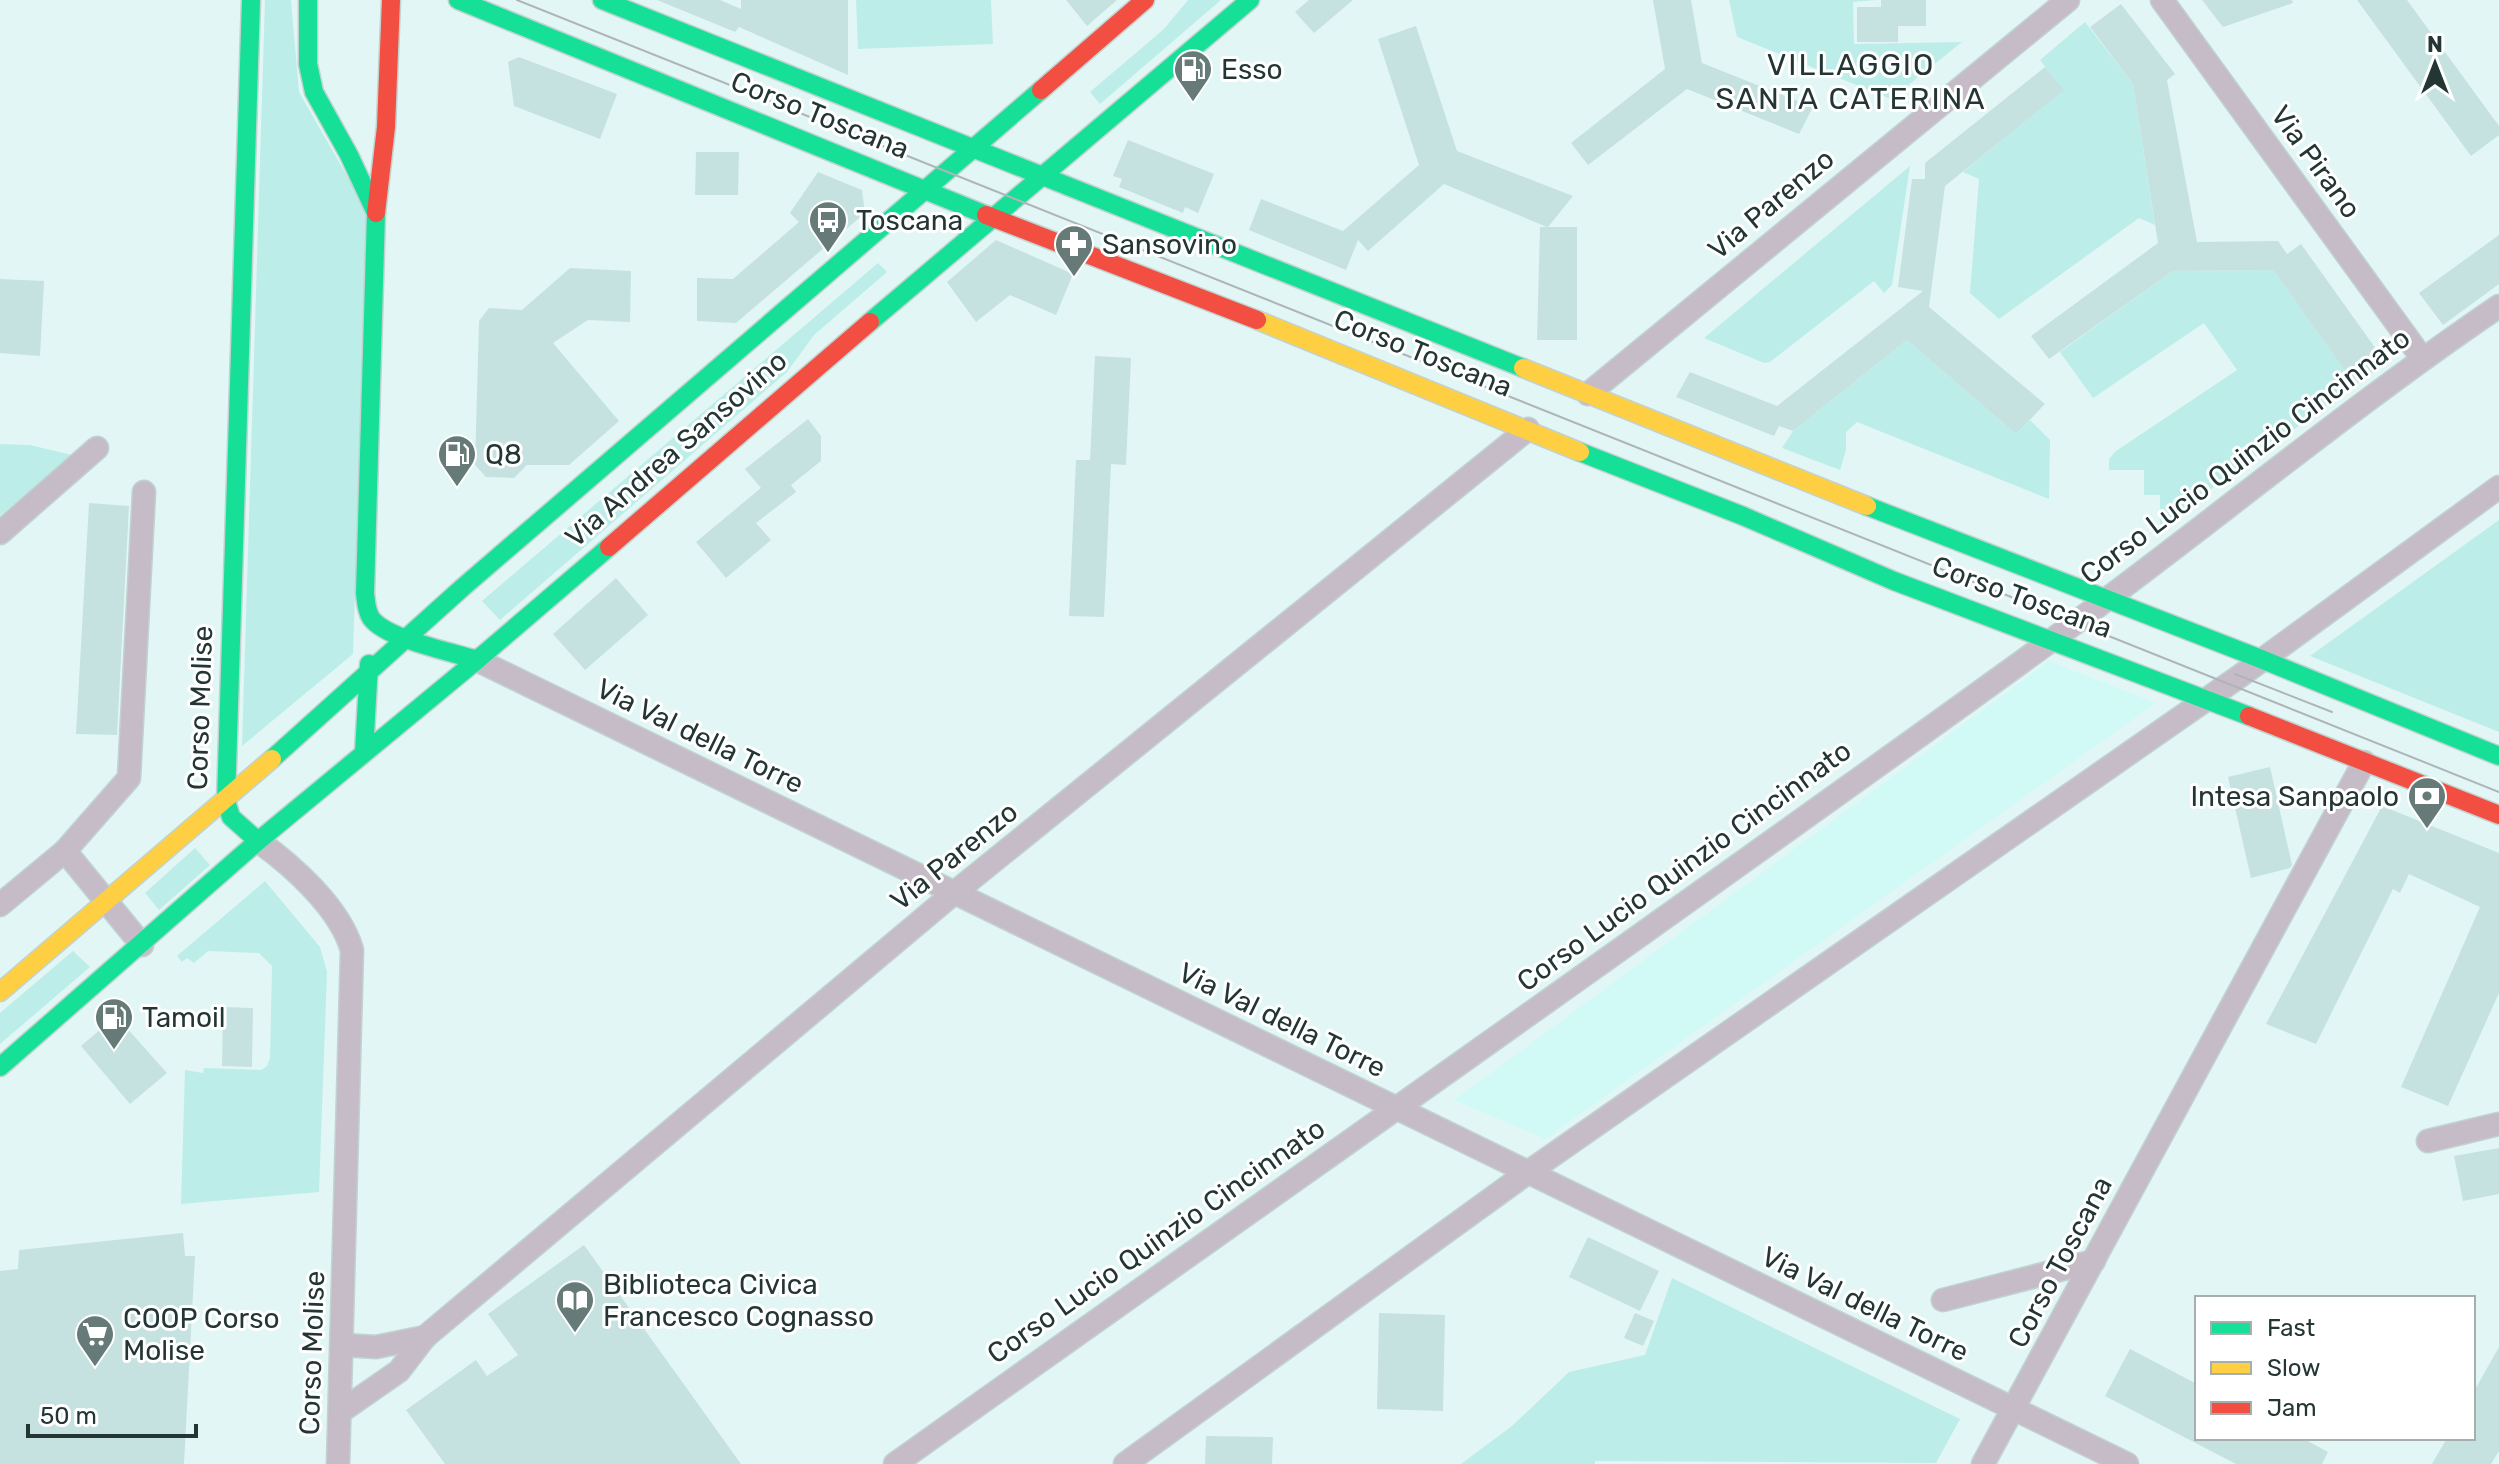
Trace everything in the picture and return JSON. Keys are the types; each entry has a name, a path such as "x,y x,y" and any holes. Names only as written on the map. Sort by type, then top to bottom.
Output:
{"street":[{"name":"Corso Molise","path":"251,0 226,801 231,817 295,870 339,922 352,950 338,1464"},
{"path":"308,0 308,64 314,92 349,155 376,213"},
{"path":"391,0 386,127 376,213 365,593 367,608 375,622 408,638"},
{"name":"Corso Toscana","path":"458,0 926,191 1318,343 1596,459 1743,516 1894,581 2206,699 2499,815"},
{"name":"Corso Toscana","path":"602,0 2499,756"},
{"name":"Via Andrea Sansovino","path":"0,992 226,801 462,588 1145,0"},
{"name":"Via Andrea Sansovino","path":"0,1067 258,841 477,660 1250,0"},
{"name":"Via Parenzo","path":"1588,394 2068,0"},
{"name":"Via Pirano","path":"2162,0 2422,358"},
{"name":"Corso Lucio Quinzio Cincinnato","path":"895,1464 2051,640 2422,358 2499,306"},
{"name":"Via Parenzo","path":"340,1412 399,1371 425,1337 954,893 1528,429"},
{"path":"0,533 97,448"},
{"path":"1125,1464 1527,1173 2206,699 2499,487"},
{"path":"0,905 65,851 129,778 144,492"},
{"path":"364,752 367,676 375,622"},
{"name":"Via Val della Torre","path":"408,638 477,660 2127,1464"},
{"name":"Corso Toscana","path":"1983,1464 2364,762"},
{"path":"65,851 142,945"},
{"path":"2428,1141 2499,1124"},
{"path":"1943,1300 2094,1261"},
{"name":"Via Parenzo","path":"343,1345 376,1347 425,1337"}],"shaded area":[{"path":"265,0 291,0 299,92 367,211 353,654 242,746"},
{"path":"856,0 991,0 993,44 858,49"},
{"path":"1188,0 1221,0 1100,104 1090,92 1164,29"},
{"path":"1729,0 1877,0 1853,2 1854,44 1962,42 1891,99 1737,37"},
{"path":"2085,22 2133,84 2155,225 2139,218 1999,319 1970,293 1979,179 1963,172 2063,90 2040,60"},
{"path":"1910,166 1892,285 1884,293 1874,281 1770,362 1764,363 1704,338"},
{"path":"878,263 887,272 814,335 787,372 500,620 482,601"},
{"path":"2273,270 2355,385 2160,526 2160,495 2144,495 2144,470 2109,470 2109,459 2116,451 2237,370 2204,323 2093,398 2060,352 2173,271"},
{"path":"1907,340 2016,434 2030,420 2050,440 2049,499 1857,422 1846,432 1846,450 1840,470 1782,448 1793,431"},
{"path":"0,444 30,445 72,455 0,516"},
{"path":"2499,520 2499,732 2310,656"},
{"path":"2049,661 2156,703 1545,1139 1454,1100"},
{"path":"195,848 210,865 159,910 145,893"},
{"path":"265,881 320,947 327,972 319,1192 181,1204 185,1070 203,1073 204,1068 261,1070 267,1066 270,1058 272,966 259,953 208,951 194,963 187,958 182,962 177,956"},
{"path":"73,951 90,967 0,1044 0,1013"},
{"path":"1672,1278 1960,1419 1936,1463 1595,1461 1595,1464 1461,1464 1512,1426 1569,1372 1645,1355"}],"building":[{"path":"657,0 720,0 741,9 741,0 848,0 848,75 739,27 735,32"},
{"path":"1066,0 1117,0 1087,26"},
{"path":"1309,0 1353,0 1314,33 1295,12"},
{"path":"1653,0 1691,0 1702,63 1813,107 1799,134 1687,89 1588,165 1571,143 1665,69"},
{"path":"1881,0 1926,0 1926,26 1898,26 1898,42 1857,42 1857,7 1881,7"},
{"path":"2202,0 2292,0 2293,3 2223,27"},
{"path":"2357,0 2407,0 2499,126 2499,135 2471,156"},
{"path":"2121,4 2175,74 2167,80 2197,242 2278,241 2287,254 2301,244 2386,363 2355,385 2273,270 2173,271 2049,359 2031,336 2158,243 2133,84 2090,27"},
{"path":"1416,26 1457,151 1573,196 1548,227 1577,227 1577,340 1537,340 1540,227 1547,227 1444,184 1368,251 1358,240 1346,270 1249,230 1261,199 1343,231 1419,165 1378,39"},
{"path":"519,57 617,94 600,139 514,106 508,62"},
{"path":"2045,67 2064,90 1945,186 1929,307 2045,404 2016,434 1907,340 1793,431 1779,426 1774,436 1676,397 1690,372 1777,406 1923,291 1898,287 1912,179 1925,179 1925,163"},
{"path":"1128,140 1214,174 1198,213 1185,207 1183,213 1119,187 1122,179 1113,176"},
{"path":"696,152 739,152 738,195 695,195"},
{"path":"818,172 862,190 865,213 736,323 697,321 697,278 733,279 799,222 790,213"},
{"path":"2499,235 2499,284 2443,325 2419,293"},
{"path":"996,240 1073,274 1056,315 1010,295 976,322 947,282"},
{"path":"570,268 631,271 630,322 588,320 553,343 619,421 569,465 527,465 514,478 486,477 475,465 479,321 489,308 522,310"},
{"path":"0,279 44,281 40,356 0,353"},
{"path":"1095,356 1131,358 1126,465 1111,464 1104,617 1069,616 1076,460 1090,460"},
{"path":"808,419 821,436 821,461 791,485 796,492 756,523 771,540 726,578 696,542 761,488 745,469"},
{"path":"89,503 129,506 117,735 76,734"},
{"path":"616,578 648,615 585,670 553,634"},
{"path":"2270,767 2292,865 2251,878 2228,777"},
{"path":"2382,806 2499,853 2499,993 2448,1106 2401,1087 2480,907 2409,874 2400,893 2393,889 2316,1044 2266,1024"},
{"path":"223,1007 253,1008 252,1067 222,1066"},
{"path":"116,1016 167,1073 130,1104 81,1046"},
{"path":"2499,1148 2499,1194 2463,1201 2454,1156"},
{"name":"COOP Corso Molise","path":"183,1233 185,1256 195,1256 184,1464 0,1464 0,1271 18,1269 19,1250"},
{"path":"1588,1237 1659,1271 1640,1311 1569,1277"},
{"name":"Biblioteca Civica Francesco Cognasso","path":"584,1245 741,1464 445,1464 406,1410 476,1360 487,1376 518,1355 488,1314"},
{"path":"1379,1313 1445,1315 1443,1411 1377,1409"},
{"path":"1635,1313 1654,1321 1643,1346 1624,1338"},
{"path":"2499,1347 2499,1451 2491,1464 2432,1464 2446,1440 2475,1440 2475,1389"},
{"path":"2130,1349 2195,1383 2195,1440 2306,1440 2328,1452 2322,1464 2236,1464 2105,1396"},
{"path":"1206,1436 1273,1437 1272,1464 1205,1464"}],"tram line":[{"path":"517,0 2499,792"},
{"path":"2235,674 2332,712"}],"traffic: fast":[{"path":"251,0 226,801 231,817 258,841"},
{"path":"308,0 308,64 314,92 349,155 376,213 367,609 371,618 390,632 477,660"},
{"path":"458,0 986,215"},
{"path":"602,0 1523,368"},
{"path":"870,322 1250,0"},
{"path":"272,759 462,588 1041,90"},
{"path":"1580,452 1743,516 1894,581 2249,716"},
{"path":"1867,506 2261,659 2499,756"},
{"path":"0,1067 258,841 609,547"},
{"path":"364,752 369,664"}],"traffic: slow":[{"path":"1257,320 1580,452"},
{"path":"1523,368 1867,506"},
{"path":"0,992 272,759"}],"traffic: jam":[{"path":"376,213 386,127 391,0"},
{"path":"1041,90 1145,0"},
{"path":"986,215 1257,320"},
{"path":"609,547 870,322"},
{"path":"2249,716 2499,815"}],"place":[{"name":"Esso","path":"1193,103"},
{"name":"Toscana","path":"828,254"},
{"name":"Sansovino","path":"1074,278"},
{"name":"Q8","path":"457,488"},
{"name":"Intesa Sanpaolo","path":"2427,830"},
{"name":"Tamoil","path":"114,1051"},
{"name":"Biblioteca Civica Francesco Cognasso","path":"575,1334"},
{"name":"COOP Corso Molise","path":"95,1368"}],"district":[{"name":"VILLAGGIO SANTA CATERINA","path":"1851,82"}]}
